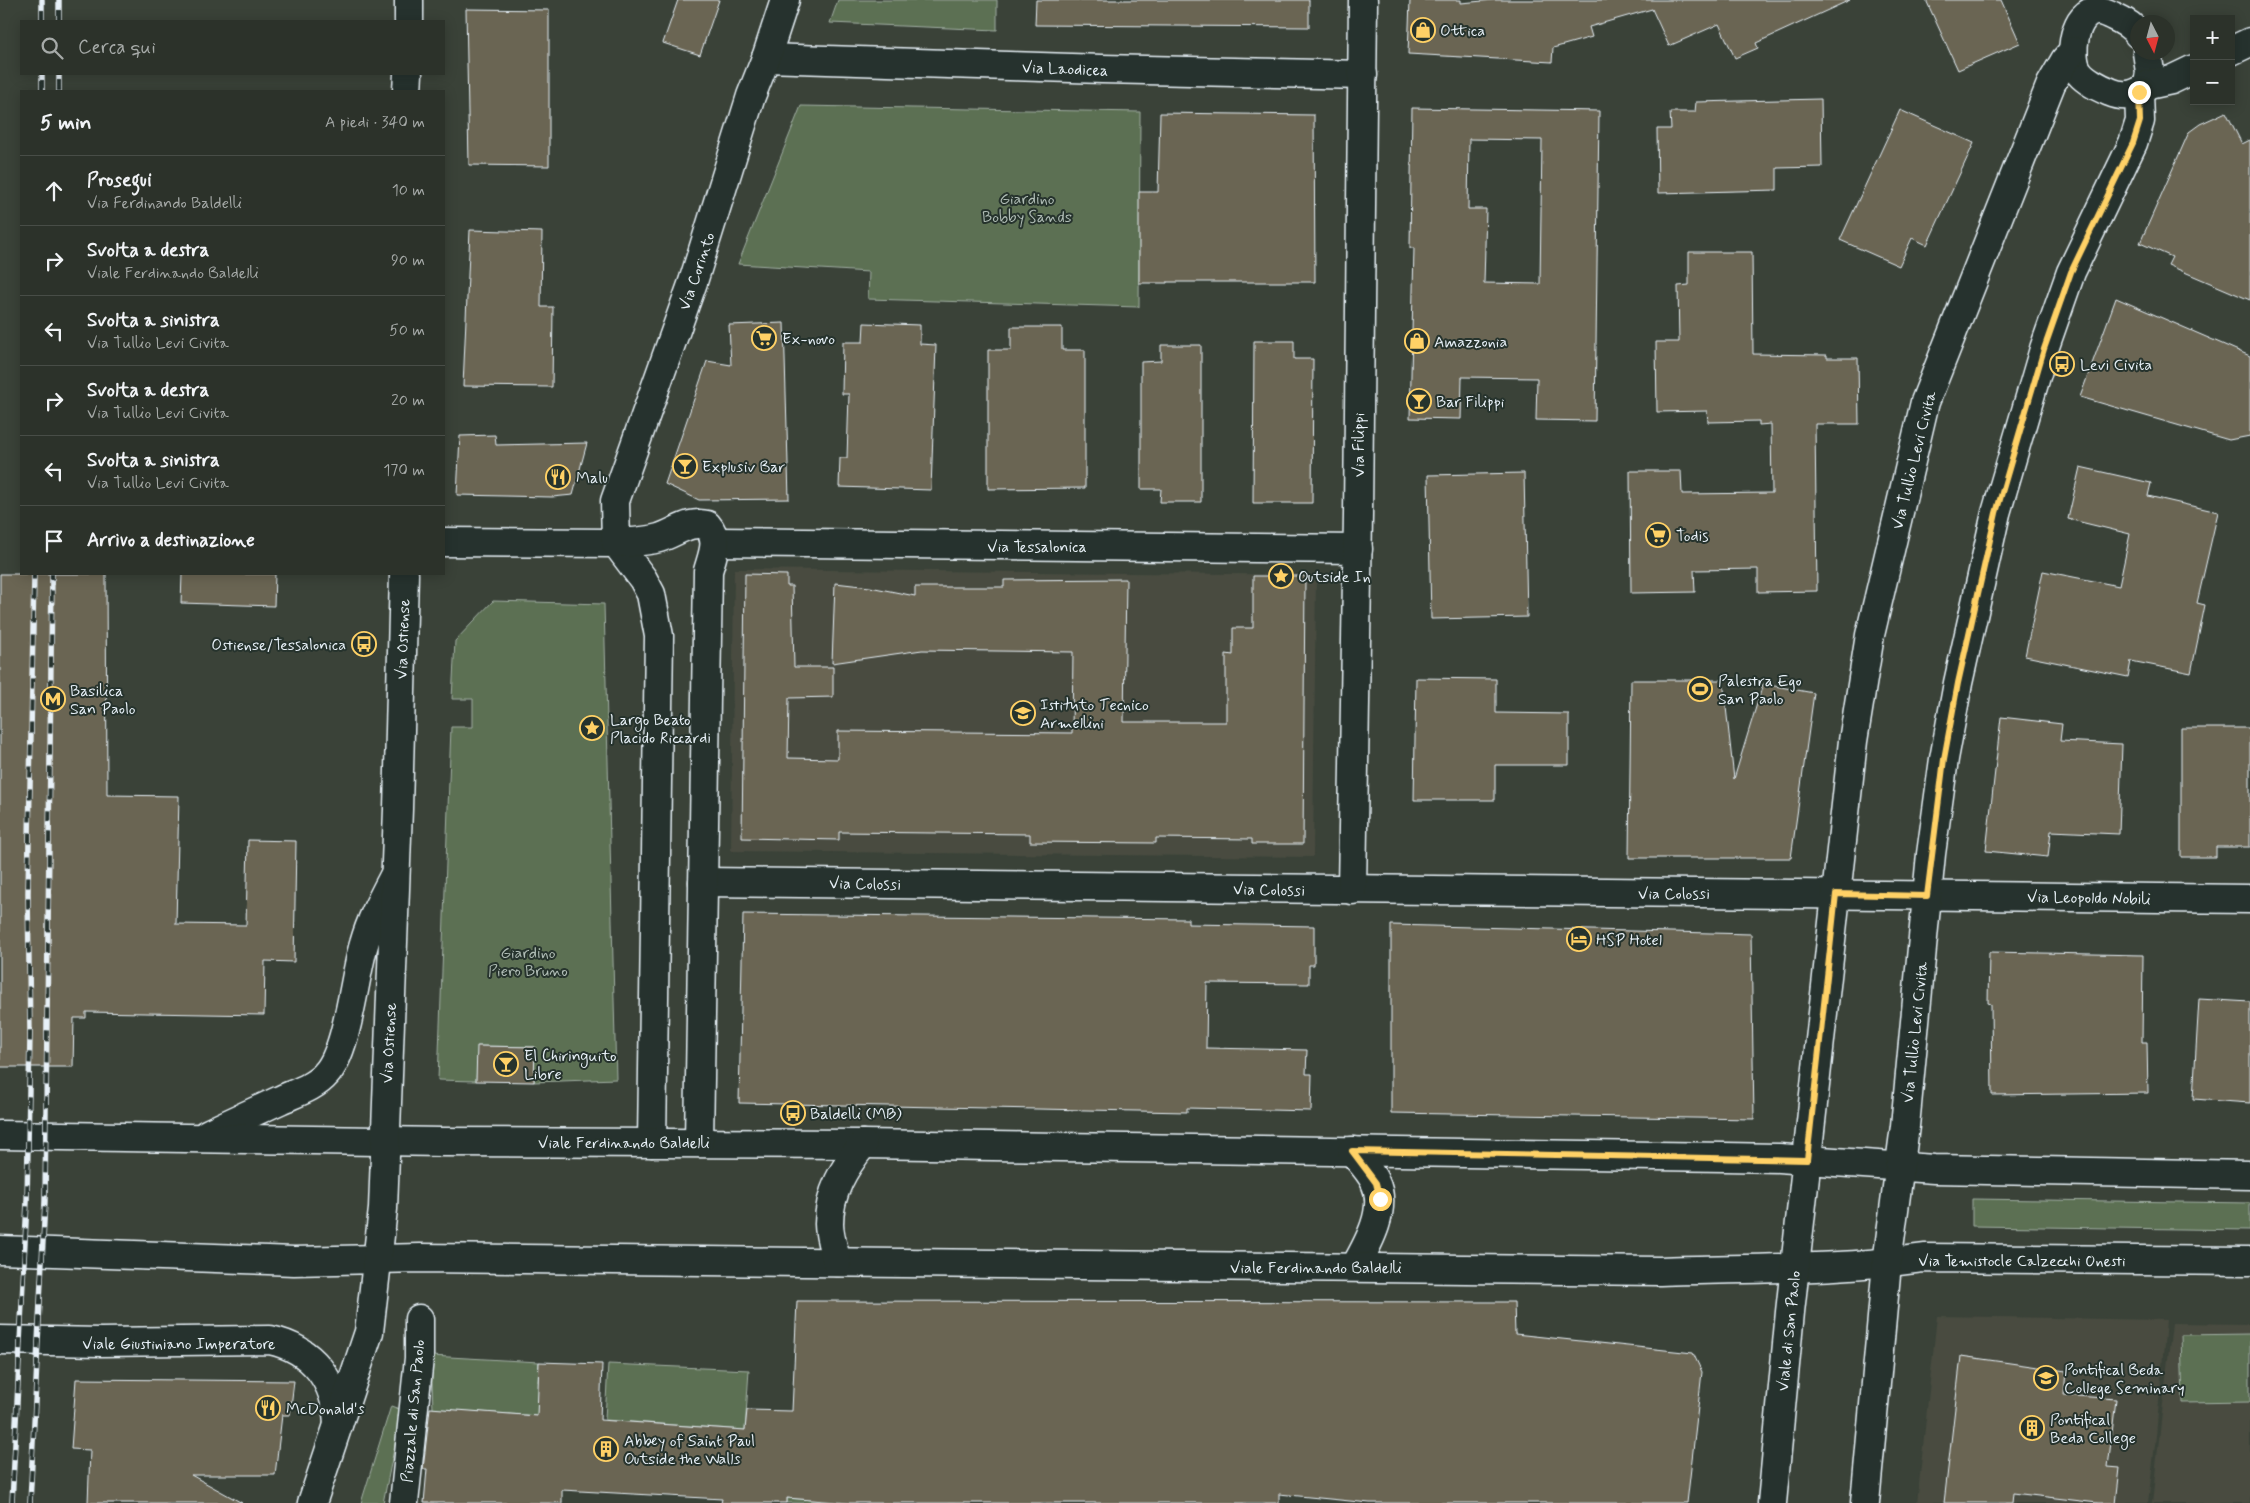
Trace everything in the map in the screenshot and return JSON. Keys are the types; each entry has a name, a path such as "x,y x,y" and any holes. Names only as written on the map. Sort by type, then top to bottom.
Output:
{"street":[{"path":"409,0 409,20"},
{"name":"Via Corinto","path":"616,543 615,501 693,282 751,96 785,0"},
{"name":"Via Filippi","path":"1352,890 1358,549 1363,0"},
{"path":"2130,25 2094,6 2077,29 2073,51 2078,71 2108,92 2124,96 2171,80 2190,71"},
{"path":"2235,49 2250,42"},
{"name":"Via Tullio Levi Civita","path":"1807,1160 1853,741 1864,670 1925,402 2051,84 2064,60 2073,51"},
{"name":"Via Laodicea","path":"766,58 1082,69 1363,75"},
{"name":"Via Tullio Levi Civita","path":"1900,1167 1927,896 1944,759 1958,683 1996,513 2044,349 2071,272 2133,143 2140,121 2144,88 2150,72 2148,60"},
{"path":"407,90 408,75"},
{"path":"445,542 616,543 659,538 691,524 708,525 713,532 716,542 708,570 699,1142"},
{"name":"Via Tessalonica","path":"716,542 1358,549"},
{"path":"616,543 643,579 651,594 659,636 652,1143"},
{"name":"Via Ostiense","path":"312,1503 369,1332 383,1209 404,575"},
{"path":"201,1137 298,1092 326,1074 336,1058 343,1035 364,944 375,913 395,874"},
{"name":"Via Colossi","path":"703,882 1836,894"},
{"path":"1836,894 1927,896"},
{"name":"Via Leopoldo Nobili","path":"1927,896 2250,899"},
{"path":"0,1135 385,1140"},
{"name":"Viale Ferdinando Baldelli","path":"385,1140 864,1144 1807,1160"},
{"path":"837,1262 828,1225 831,1205 837,1183 846,1166 864,1144"},
{"path":"1352,1151 1376,1183 1380,1199 1368,1244 1355,1267"},
{"path":"1807,1160 1900,1167 2250,1175"},
{"name":"Viale di San Paolo","path":"1772,1503 1794,1268 1807,1160"},
{"path":"1865,1503 1887,1263 1900,1167"},
{"path":"0,1250 294,1261 378,1259"},
{"name":"Via Temistocle Calzecchi Onesti","path":"1794,1268 1887,1263 1924,1258 2250,1262"},
{"name":"Viale Ferdinando Baldelli","path":"378,1259 1660,1271 1794,1268"},
{"name":"Piazzale di San Paolo","path":"404,1503 419,1358 419,1320"},
{"name":"Viale Giustiniano Imperatore","path":"0,1340 101,1342 270,1340 280,1342 298,1349 320,1370 335,1398 338,1424"}],"shaded area":[{"name":"Istituto Tecnico Armellini","path":"734,569 1316,575 1313,857 731,851"},
{"name":"Pontifical Beda College Seminary","path":"1937,1316 2166,1320 2148,1503 1917,1503"},
{"path":"2172,1323 2250,1324 2250,1503 2152,1503"}],"green space":[{"path":"838,0 997,0 997,30 830,23"},
{"name":"Giardino Bobby Sands","path":"801,106 1140,112 1139,307 868,299 869,272 738,264"},
{"name":"Giardino Piero Bruno","path":"493,601 604,604 616,1079 534,1082 535,1047 478,1046 476,1081 438,1080 451,727 473,727 473,699 452,699 455,641"},
{"path":"1972,1199 2250,1203 2250,1230 1972,1226"},
{"path":"2250,1334 2250,1402 2183,1403 2181,1335"},
{"path":"431,1356 539,1362 538,1382 586,1419 433,1409"},
{"path":"608,1364 749,1370 745,1430 605,1420"},
{"path":"391,1406 402,1410 383,1503 361,1503"},
{"path":"787,1498 849,1503 787,1503"}],"building":[{"path":"678,0 719,0 700,55 663,43"},
{"path":"1036,0 1309,0 1309,27 1035,25"},
{"path":"1410,0 1461,0 1461,3 1494,0 1850,0 1756,43 1758,48 1735,58 1719,24 1669,46 1652,9 1589,27 1592,37 1553,48 1552,62 1408,54"},
{"path":"1926,0 2001,0 2020,43 1958,70"},
{"path":"466,9 549,10 549,166 469,165"},
{"path":"1821,99 1822,167 1777,168 1777,190 1658,193 1657,129 1671,129 1670,112 1695,112 1696,102"},
{"path":"1412,108 1599,111 1595,421 1536,420 1537,378 1462,377 1461,419 1410,418 1414,248 1410,248","holes":["1469,139 1542,140 1540,284 1484,283 1486,209 1468,209"]},
{"path":"1900,110 1974,143 1927,245 1912,238 1899,266 1840,240"},
{"path":"2226,112 2242,144 2250,140 2250,300 2168,265 2172,257 2140,243 2189,132 2200,124"},
{"path":"1160,113 1314,115 1315,282 1139,283 1139,192 1158,192"},
{"path":"470,230 542,232 541,307 553,307 552,387 463,386"},
{"path":"1689,252 1752,252 1753,354 1827,355 1827,358 1858,358 1859,424 1815,424 1817,591 1758,592 1758,569 1694,570 1695,592 1631,593 1630,471 1681,471 1682,494 1772,493 1771,424 1759,425 1759,421 1708,422 1707,411 1657,412 1656,342 1679,342 1678,286 1689,285"},
{"path":"2116,298 2250,356 2250,436 2229,440 2080,397"},
{"path":"784,323 789,499 699,500 665,484 707,361 731,365 729,325"},
{"path":"864,323 920,325 920,344 936,345 931,490 839,487 840,458 847,458 849,394 842,394 843,342 863,342"},
{"path":"1011,327 1062,327 1062,350 1085,350 1085,488 988,489 988,350 1011,350"},
{"path":"1254,341 1294,341 1294,359 1313,359 1312,503 1253,503"},
{"path":"1161,345 1201,345 1201,502 1160,502 1161,489 1141,489 1141,362 1161,361"},
{"path":"495,435 496,445 587,443 573,495 552,497 457,495 460,436"},
{"path":"2080,467 2151,483 2148,496 2218,512 2197,603 2205,605 2191,673 2131,661 2128,677 2025,656 2043,571 2119,586 2130,534 2068,519"},
{"path":"1524,473 1527,617 1431,619 1428,475"},
{"path":"0,574 106,575 107,795 179,796 176,924 246,925 248,840 296,841 294,962 265,961 264,1015 86,1012 86,1018 74,1018 73,1067 0,1067"},
{"name":"Istituto Tecnico Armellini","path":"745,574 787,575 787,586 792,586 794,667 833,667 833,697 789,698 788,758 838,759 838,731 1072,733 1073,652 922,650 832,663 835,583 870,587 915,596 915,587 1004,587 1004,580 1126,579 1124,722 1226,722 1226,654 1233,655 1233,628 1253,628 1253,576 1305,576 1303,844 1252,844 1252,839 1156,838 1156,843 1030,842 1030,834 839,832 839,840 742,838"},
{"path":"182,575 275,575 274,606 181,603"},
{"path":"1416,678 1496,679 1496,713 1569,714 1569,765 1495,765 1495,800 1414,800"},
{"path":"1631,680 1723,680 1734,779 1763,684 1814,693 1791,858 1629,858"},
{"path":"2001,717 2062,724 2060,741 2122,744 2119,834 2051,831 2048,857 1986,851"},
{"path":"2181,728 2250,728 2250,847 2216,847 2216,857 2181,857"},
{"path":"743,914 1188,919 1188,924 1314,926 1314,965 1309,965 1309,984 1207,983 1206,1048 1307,1050 1306,1074 1312,1074 1311,1111 1187,1108 1187,1112 739,1103"},
{"path":"1391,925 1751,934 1754,1119 1391,1113"},
{"path":"1989,952 2143,955 2142,1042 2147,1042 2148,1093 1992,1095 1991,1004 1988,1003"},
{"path":"2199,999 2250,1002 2250,1103 2193,1099"},
{"name":"El Chiringuito Libre","path":"477,1046 535,1047 534,1082 476,1081"},
{"path":"797,1301 1514,1302 1515,1334 1693,1353 1702,1372 1687,1503 1370,1503 1279,1494 1279,1503 849,1503 787,1498 787,1503 721,1503 722,1499 562,1490 562,1503 424,1503 427,1469 423,1469 430,1408 537,1416 539,1362 602,1364 600,1420 745,1430 747,1410 792,1411"},
{"name":"Pontifical Beda College","path":"1961,1356 2066,1371 2064,1395 2116,1399 2108,1467 2120,1468 2116,1503 2098,1503 2013,1493 2012,1503 1944,1503"},
{"path":"76,1379 294,1381 290,1415 282,1415 275,1475 191,1475 242,1503 88,1503 90,1450 71,1449"}],"railway":[{"path":"42,0 42,20"},
{"path":"59,0 59,20"},
{"path":"42,75 42,90"},
{"path":"59,75 59,90"},
{"path":"12,1503 27,1202 30,1034 28,893 34,575"},
{"path":"30,1503 45,1201 52,575"}],"place":[{"name":"Ottica","path":"1423,30"},
{"name":"Ex-novo","path":"764,338"},
{"name":"Amazzonia","path":"1417,341"},
{"name":"Levi Civita","path":"2062,364"},
{"name":"Bar Filippi","path":"1419,401"},
{"name":"Explusiv Bar","path":"685,466"},
{"name":"Malu","path":"558,477"},
{"name":"Todis","path":"1658,535"},
{"name":"Outside In","path":"1281,576"},
{"name":"Ostiense/Tessalonica","path":"364,644"},
{"name":"Palestra Ego San Paolo","path":"1700,689"},
{"name":"Basilica San Paolo","path":"53,699"},
{"name":"Istituto Tecnico Armellini","path":"1023,713"},
{"name":"Largo Beato Placido Riccardi","path":"592,728"},
{"name":"HSP Hotel","path":"1579,939"},
{"name":"El Chiringuito Libre","path":"506,1064"},
{"name":"Baldelli (MB)","path":"793,1113"},
{"name":"Pontifical Beda College Seminary","path":"2046,1378"},
{"name":"McDonald's","path":"268,1408"},
{"name":"Pontifical Beda College","path":"2032,1428"},
{"name":"Abbey of Saint Paul Outside the Walls","path":"606,1449"}],"route":[{"path":"1380,1199 1376,1183 1352,1151 1807,1160 1836,894 1927,896 1944,759 1958,683 1996,513 2044,349 2071,272 2133,143 2140,121 2139,92"}]}
